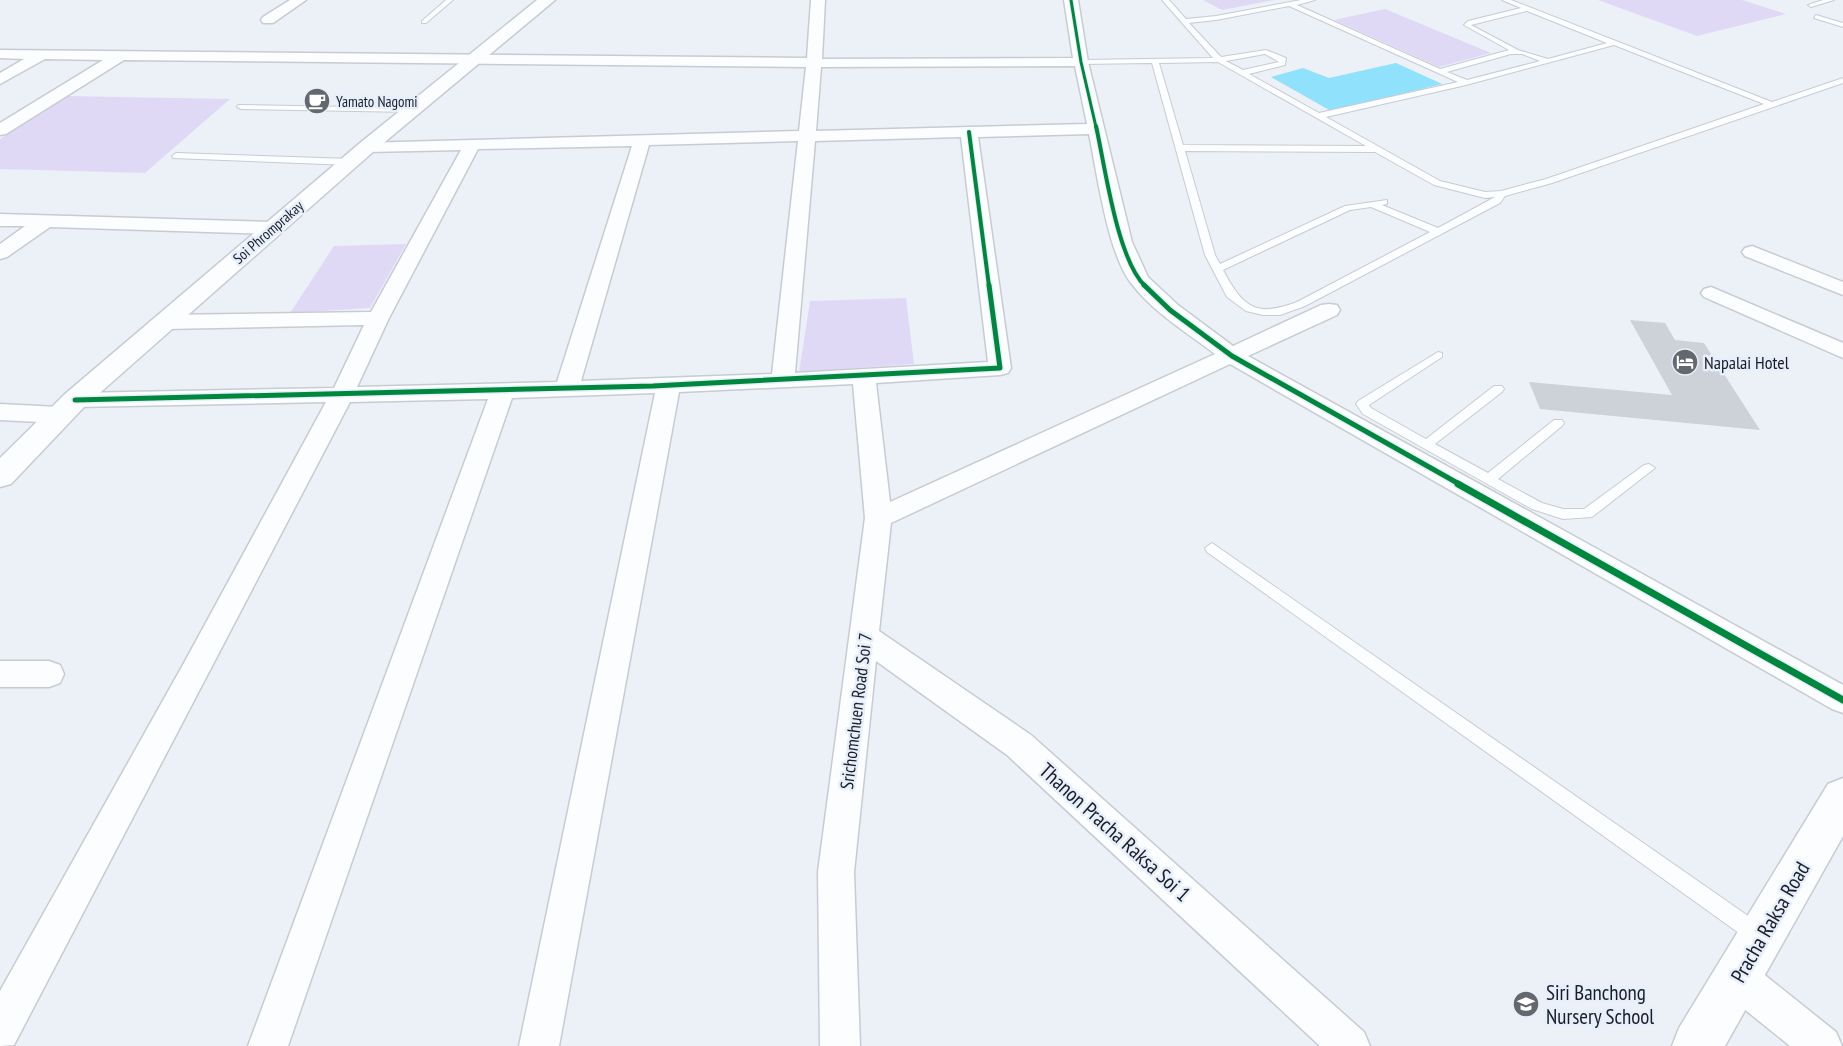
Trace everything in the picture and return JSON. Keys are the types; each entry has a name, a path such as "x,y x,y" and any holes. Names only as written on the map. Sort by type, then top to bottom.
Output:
{"street":[{"path":"268,20 299,0"},
{"name":"Soi Phromprakay","path":"0,476 67,408 358,154 547,0"},
{"path":"783,381 818,0"},
{"path":"1071,0 1081,62 1122,242 1139,280 1170,310 1232,356 1843,700"},
{"path":"0,54 814,63 1081,62"},
{"path":"0,79 42,54"},
{"path":"0,130 121,55"},
{"path":"358,154 472,145 1097,129"},
{"path":"0,412 342,395 668,387 864,378 1000,368 969,132"},
{"path":"567,389 642,140"},
{"path":"0,1031 342,395 378,318 472,145"},
{"path":"0,220 273,228"},
{"path":"0,253 46,221"},
{"path":"1752,252 1843,289"},
{"path":"1711,293 1843,351"},
{"path":"878,518 1329,310"},
{"path":"165,322 378,318"},
{"name":"Srichomchuen Road Soi 7","path":"840,1046 836,873 878,518 864,378"},
{"path":"539,1046 668,387"},
{"path":"268,1046 503,390"},
{"name":"Thanon Pracha Raksa Soi 1","path":"865,637 1019,745 1350,1046"},
{"path":"0,674 49,674"},
{"name":"Pracha Raksa Road","path":"1697,1046 1761,937 1837,822"},
{"path":"1737,978 1822,1046"}],"lane":[{"path":"424,22 450,0"},
{"path":"1165,0 1219,60 1437,183 1485,195 1501,194 1549,181 1843,80"},
{"path":"1184,21 1216,18 1312,0"},
{"path":"1505,0 1770,104"},
{"path":"1811,5 1831,0"},
{"path":"1290,4 1466,83"},
{"path":"1527,9 1470,22 1467,25 1517,52 1548,61"},
{"path":"1816,17 1843,26"},
{"path":"1318,116 1466,83 1614,43"},
{"path":"1081,62 1219,60 1266,52 1283,60 1282,63 1242,73"},
{"path":"1440,71 1517,52"},
{"path":"1155,61 1210,255 1232,297 1250,309 1280,312 1301,304 1497,201 1501,194"},
{"path":"242,107 412,110"},
{"path":"1180,148 1378,149"},
{"path":"176,156 358,154"},
{"path":"1217,269 1348,208 1383,202"},
{"path":"1372,204 1438,232"},
{"path":"1438,355 1362,404 1367,411 1537,506 1563,514 1587,514 1649,468"},
{"path":"1426,445 1498,389"},
{"path":"1489,479 1558,423"},
{"path":"1212,548 1761,937"}],"shaded area":[{"path":"1203,0 1275,0 1222,10"},
{"path":"1598,0 1742,0 1786,14 1697,36"},
{"path":"1385,9 1491,53 1439,67 1334,20"},
{"path":"66,96 230,99 145,173 0,169 0,139"},
{"path":"406,244 370,308 290,313 334,246"},
{"path":"906,298 914,364 799,372 810,301"}],"water":[{"path":"1396,63 1442,84 1331,111 1271,77 1303,68 1329,78"}],"building":[{"name":"Napalai Hotel","path":"1630,320 1665,323 1675,340 1704,343 1760,430 1540,409 1529,382 1672,395"}],"cycle path":[{"path":"1071,0 1081,62 1122,242 1139,280 1170,310 1232,356 1843,700"},
{"path":"75,400 653,386 1000,368 969,132"}],"place":[{"name":"Yamato Nagomi","path":"317,101"},
{"name":"Napalai Hotel","path":"1685,362"},
{"name":"Siri Banchong Nursery School","path":"1526,1004"}]}
